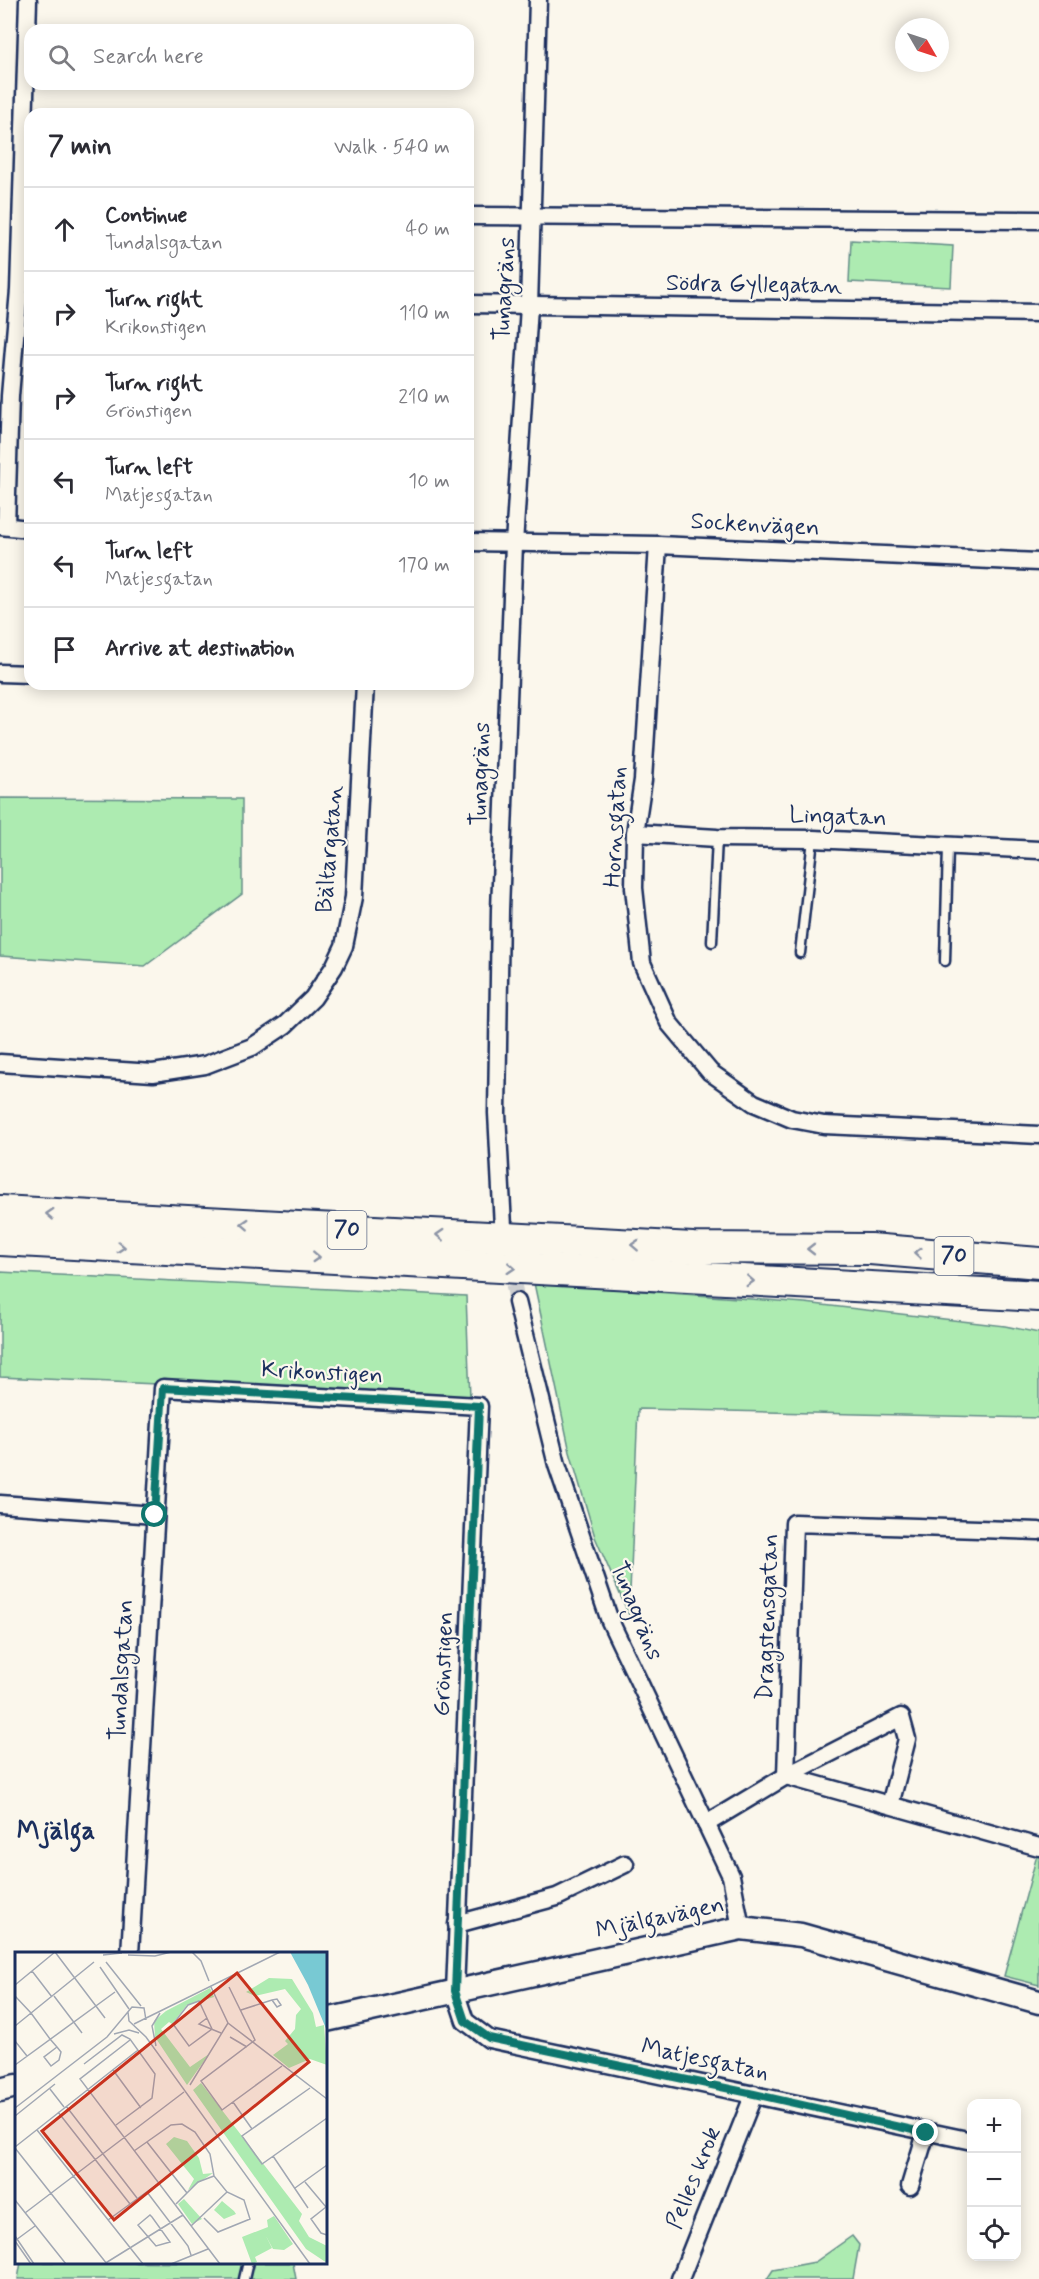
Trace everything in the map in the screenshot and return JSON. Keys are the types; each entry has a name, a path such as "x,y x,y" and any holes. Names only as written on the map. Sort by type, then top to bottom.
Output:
{"highway":[{"name":"70","path":"0,1211 693,1248 870,1249 1039,1263"},
{"name":"70","path":"0,1240 1039,1296"},
{"path":"985,1294 1039,1313"}],"street":[{"path":"28,0 28,24"},
{"name":"Tunagräns","path":"503,1227 497,1113 500,910 514,544 529,306 538,0"},
{"path":"26,108 27,90"},
{"path":"474,216 1039,220"},
{"path":"24,295 5,396 3,526 24,528"},
{"name":"Södra Gyllegatan","path":"474,304 1039,313"},
{"name":"Sockenvägen","path":"474,542 658,545 1039,562"},
{"name":"Hornsgatan","path":"658,545 643,780 635,833 634,888 642,963 669,1023 710,1072 754,1103 792,1119 824,1125 878,1129 1039,1135"},
{"path":"0,673 24,674"},
{"name":"Bältargatan","path":"0,1063 153,1074 205,1065 252,1047 285,1025 313,998 334,967 344,946 354,897 365,690"},
{"name":"Lingatan","path":"635,833 1039,850"},
{"name":"Tunagräns","path":"516,1302 557,1466 610,1621 731,1876 741,1928"},
{"name":"Krikonstigen","path":"163,1388 479,1406"},
{"name":"Tundalsgatan","path":"130,1952 163,1388"},
{"name":"Grönstigen","path":"455,1991 479,1406"},
{"path":"0,1504 155,1515"},
{"name":"Dragstensgatan","path":"786,1776 794,1523 1039,1531"},
{"path":"706,1824 786,1776 901,1717 907,1739 890,1805"},
{"path":"786,1776 1039,1847"},
{"path":"457,1924 557,1897 625,1863"},
{"name":"Mjälgavägen","path":"327,2020 741,1928 801,1935 1039,2002"},
{"name":"Matjesgatan","path":"455,1991 465,2021 489,2038 967,2140"},
{"path":"0,2090 15,2086"},
{"name":"Pelles krok","path":"680,2279 754,2094"},
{"path":"910,2186 926,2133"}],"lane":[{"path":"712,942 717,838"},
{"path":"800,953 813,839"},
{"path":"945,961 948,846"},
{"path":"244,2279 248,2264"}],"green space":[{"path":"851,240 953,246 951,287 849,282"},
{"path":"0,798 242,799 242,894 145,966 0,956"},
{"path":"0,1272 466,1296 470,1398 0,1377"},
{"path":"534,1283 805,1303 1005,1326 1039,1333 1039,1418 638,1409 629,1615 595,1537 570,1452"},
{"path":"1037,1855 1039,1856 1039,1985 1004,1976"},
{"path":"852,2236 859,2245 853,2279 767,2279 773,2270 815,2262"},
{"path":"21,2264 293,2264 296,2279 18,2279"}],"tunnel":[{"path":"509,1261 517,1302"}],"district":[{"name":"Mjälga","path":"56,1832"}],"route":[{"path":"155,1515 163,1388 479,1406 455,1991 465,2021 489,2038 926,2133"}]}
